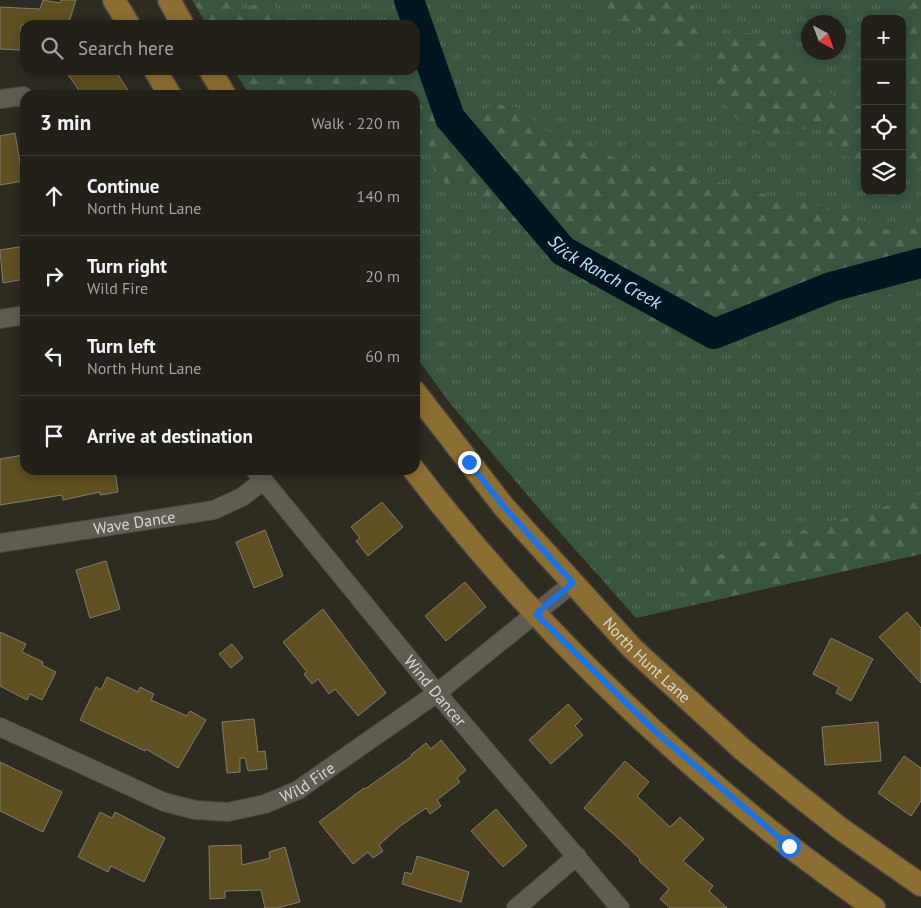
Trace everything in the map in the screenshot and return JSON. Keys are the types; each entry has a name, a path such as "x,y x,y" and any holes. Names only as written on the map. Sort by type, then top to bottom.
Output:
{"main road":[{"path":"114,0 126,20"},
{"path":"169,0 180,20"},
{"path":"158,75 167,90"},
{"path":"213,75 222,90"},
{"name":"North Hunt Lane","path":"420,398 504,507 632,648 742,750 841,829 921,885"},
{"path":"418,475 536,614 656,732 789,846 874,908"}],"street":[{"path":"0,99 20,96"},
{"path":"0,319 20,316"},
{"name":"Wave Dance","path":"0,543 214,510 242,497 259,476"},
{"name":"Wind Dancer","path":"259,476 437,693 620,908"},
{"name":"Wild Fire","path":"0,727 164,802 195,810 228,812 265,804 298,790 437,693 573,583"},
{"path":"516,908 577,856"}],"green space":[{"path":"192,0 232,0 241,17 253,5 273,3 285,20 204,20"},
{"path":"205,0 921,0 921,554 636,618 540,510 449,402 420,362 420,90 260,90 250,75 420,75 420,20 217,20"},
{"path":"588,0 684,0 693,7 705,29 701,41 689,48 664,45"},
{"path":"895,0 921,0 921,166 906,167 906,15 896,15 898,5"},
{"path":"731,33 751,33 776,43 802,65 834,97 861,106 861,165 838,152 826,129 811,128 774,134 753,129 741,121 730,111 716,85 713,71 714,57 723,40"},
{"path":"237,75 350,75 357,79 361,75 396,75 416,90 246,90"},
{"path":"420,93 452,111 473,115 495,104 518,107 545,130 642,169 665,163 684,165 698,182 711,181 733,185 754,192 826,207 875,228 901,231 921,227 921,268 913,272 895,296 848,286 801,311 740,335 708,343 677,335 637,317 560,266 504,212 473,189 446,184 434,170 427,139 420,139"},
{"path":"921,494 921,554 687,606 681,566 883,507"}],"building":[{"path":"43,0 60,3 61,0 76,0 70,20 20,20 20,50 0,49 0,7 40,9"},
{"path":"68,75 118,75 128,90 79,90"},
{"path":"15,133 20,163 20,182 0,185 0,136"},
{"path":"20,247 20,280 3,283 0,250"},
{"path":"20,456 20,475 116,475 118,492 100,495 100,492 63,500 62,495 0,505 0,459"},
{"path":"382,502 403,527 368,556 356,541 360,538 351,527"},
{"path":"265,530 283,576 254,588 236,542"},
{"path":"106,561 120,609 90,618 76,570"},
{"path":"465,582 486,607 446,641 425,616"},
{"path":"323,609 386,693 358,716 335,689 329,694 318,679 312,684 304,674 307,672 283,642"},
{"path":"907,612 921,628 921,683 879,637"},
{"path":"0,632 26,644 22,652 43,662 42,665 56,672 42,700 30,694 27,700 0,686"},
{"path":"831,638 873,659 851,701 836,693 839,687 813,674"},
{"path":"232,644 243,658 231,668 219,654"},
{"path":"107,677 138,692 140,687 154,694 151,700 187,716 190,711 206,720 178,768 146,749 145,751 80,720 96,687 101,690"},
{"path":"568,704 582,719 575,726 583,735 551,764 529,740"},
{"path":"254,719 258,752 265,751 267,769 248,771 245,758 240,758 240,772 227,773 222,722"},
{"path":"878,722 881,761 825,765 822,727"},
{"path":"441,740 466,770 457,778 460,782 437,800 441,806 430,814 426,808 399,827 379,845 383,851 373,858 368,852 353,864 319,822 364,788 412,756 426,743 431,749"},
{"path":"904,756 921,768 921,801 911,816 878,793"},
{"path":"625,761 649,782 637,796 670,827 680,817 704,839 683,861 713,886 709,891 727,908 670,908 660,899 669,889 616,836 584,808"},
{"path":"0,762 62,792 43,832 0,811"},
{"path":"496,809 527,846 503,867 471,831"},
{"path":"100,812 112,818 115,812 165,838 144,882 111,866 108,872 78,857"},
{"path":"241,845 242,865 270,858 269,852 285,847 300,902 277,908 265,908 261,890 225,891 225,898 210,899 209,846"},
{"path":"417,856 469,872 461,902 402,884 405,872 412,874"}],"waterway":[{"name":"Slick Ranch Creek","path":"409,0 416,20"},
{"name":"Slick Ranch Creek","path":"420,32 450,118 563,251 714,334 831,287 921,263"}],"route":[{"path":"469,462 504,507 573,583 536,614 656,732 789,846"}]}
